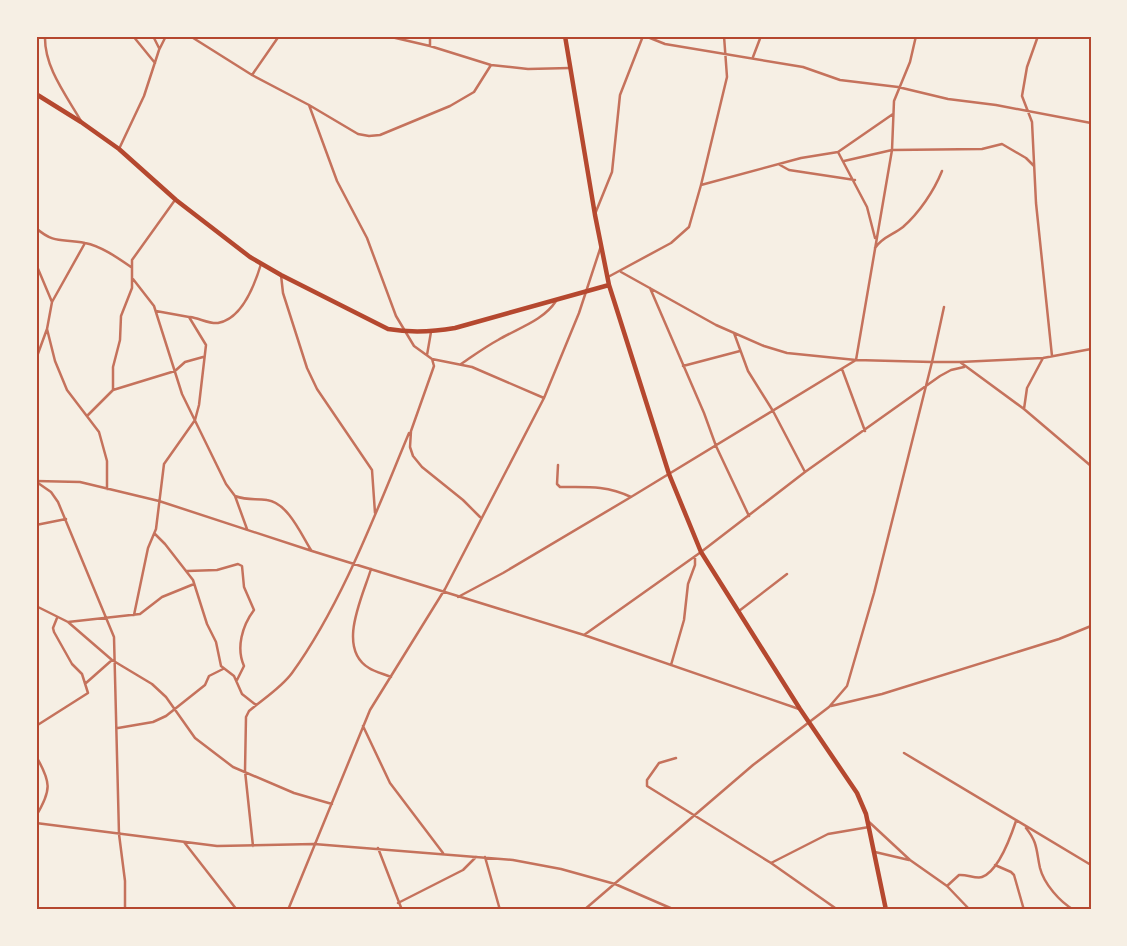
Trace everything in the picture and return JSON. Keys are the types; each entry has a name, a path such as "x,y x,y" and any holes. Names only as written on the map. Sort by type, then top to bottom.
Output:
{"main road":[{"path":"565,36 595,215 609,285 669,474 701,552 737,612 857,793 869,827 886,910"},
{"path":"36,94 81,122 119,149 176,200 261,263 388,329 405,332 431,332 455,328 609,285"}],"street":[{"path":"45,36 46,55 50,66 81,122"},
{"path":"133,36 155,63"},
{"path":"153,36 159,48"},
{"path":"119,149 144,96 159,48 166,36"},
{"path":"190,36 252,75 309,105 358,134 369,136 380,135 450,106 474,92 491,65"},
{"path":"252,75 279,36"},
{"path":"388,36 430,46 491,65 528,69 570,68"},
{"path":"430,36 430,46"},
{"path":"595,215 612,172 620,95 644,36 665,44 753,57 821,72 840,80 898,87 948,99 1091,123"},
{"path":"608,278 670,243 685,231 692,217 727,77 724,36"},
{"path":"753,57 761,36"},
{"path":"458,597 503,573 631,498 856,360 875,240 892,150 893,114 898,87 910,62 916,36"},
{"path":"1038,36 1029,59 1022,93 1032,122 1036,203 1052,356"},
{"path":"309,105 337,181 367,238 390,301 414,346 432,359 461,364 503,379 544,398"},
{"path":"701,185 808,156 838,152 893,114"},
{"path":"844,161 892,150 982,149 1002,144 1026,158 1035,167"},
{"path":"838,152 855,180 867,207 875,240"},
{"path":"780,165 789,170 855,180"},
{"path":"874,250 881,240 905,225 937,184 942,171"},
{"path":"113,390 112,367 120,340 121,316 132,288 131,267 134,255 176,200"},
{"path":"36,228 53,240 85,243 116,257 131,267"},
{"path":"36,360 47,329 52,302 60,291 85,243"},
{"path":"288,910 363,726 443,592 480,517 544,398 579,313 584,292 602,243"},
{"path":"156,311 215,323 228,318 242,306 250,293 261,263"},
{"path":"36,264 52,302"},
{"path":"621,272 716,325 787,353 856,360 960,362 1043,358 1091,349"},
{"path":"281,275 283,293 307,368 317,389 372,470 375,514"},
{"path":"133,279 151,301 156,311 182,394 226,484 236,496 247,529"},
{"path":"650,288 716,446 749,516"},
{"path":"461,364 497,340 539,318 550,310 556,301"},
{"path":"584,910 753,765 829,707 847,686 874,593 944,307"},
{"path":"134,615 148,548 155,534 164,464 195,420 204,357 204,340 189,317"},
{"path":"47,329 55,361 66,390 79,409 99,432 107,461 107,488"},
{"path":"427,356 431,332"},
{"path":"733,332 748,371 773,411 805,472"},
{"path":"683,366 740,351"},
{"path":"87,416 113,390 175,370 185,362 204,357"},
{"path":"1024,409 1027,388 1043,358"},
{"path":"253,846 245,771 246,717 256,705 292,673 354,563 433,373 432,359"},
{"path":"960,362 1024,409 1091,466"},
{"path":"584,635 701,552 805,472 951,370 965,366"},
{"path":"842,369 865,431"},
{"path":"410,431 410,447 413,456 422,467 463,500 480,517"},
{"path":"558,465 557,484 560,487 593,486 621,492 631,498"},
{"path":"36,482 80,482 159,501 312,551 584,635 800,709"},
{"path":"36,482 51,492 66,519 114,637 118,728 119,834 125,881 125,910"},
{"path":"236,496 255,501 269,500 281,506 312,551"},
{"path":"36,525 66,519"},
{"path":"155,534 187,571 194,584 207,624 216,642 223,669 237,680 242,694 256,705"},
{"path":"671,665 684,620 688,584 695,565 694,557"},
{"path":"187,571 217,570 238,564 242,566 244,587 254,610 248,619 239,649 244,666 237,680"},
{"path":"371,568 355,624 352,639 354,650 369,668 391,677"},
{"path":"737,612 787,574"},
{"path":"68,622 134,615 144,611 162,597 194,584"},
{"path":"36,606 68,622 112,660 152,684 176,710 188,729 206,747 233,767 294,793 332,804"},
{"path":"36,726 87,695 86,682 54,632 53,628 57,618"},
{"path":"829,707 882,694 1058,639 1091,626"},
{"path":"86,682 112,660"},
{"path":"118,728 157,721 176,710 208,683 209,676 223,669"},
{"path":"363,726 390,783 443,853"},
{"path":"904,753 1091,865"},
{"path":"36,756 47,777 49,788 36,816"},
{"path":"676,758 660,762 647,783 693,816 771,863 838,910"},
{"path":"867,820 910,860 947,886 970,910"},
{"path":"947,886 959,875 982,877 1002,857 1016,821"},
{"path":"36,823 217,846 314,844 485,857 560,868 615,884 675,910"},
{"path":"1025,826 1037,844 1044,878 1068,908 1074,910"},
{"path":"771,863 828,834 869,827"},
{"path":"183,842 237,910"},
{"path":"378,848 402,910"},
{"path":"874,852 910,860"},
{"path":"398,902 462,870 476,856"},
{"path":"485,857 500,910"},
{"path":"995,864 1014,875 1024,910"}]}
